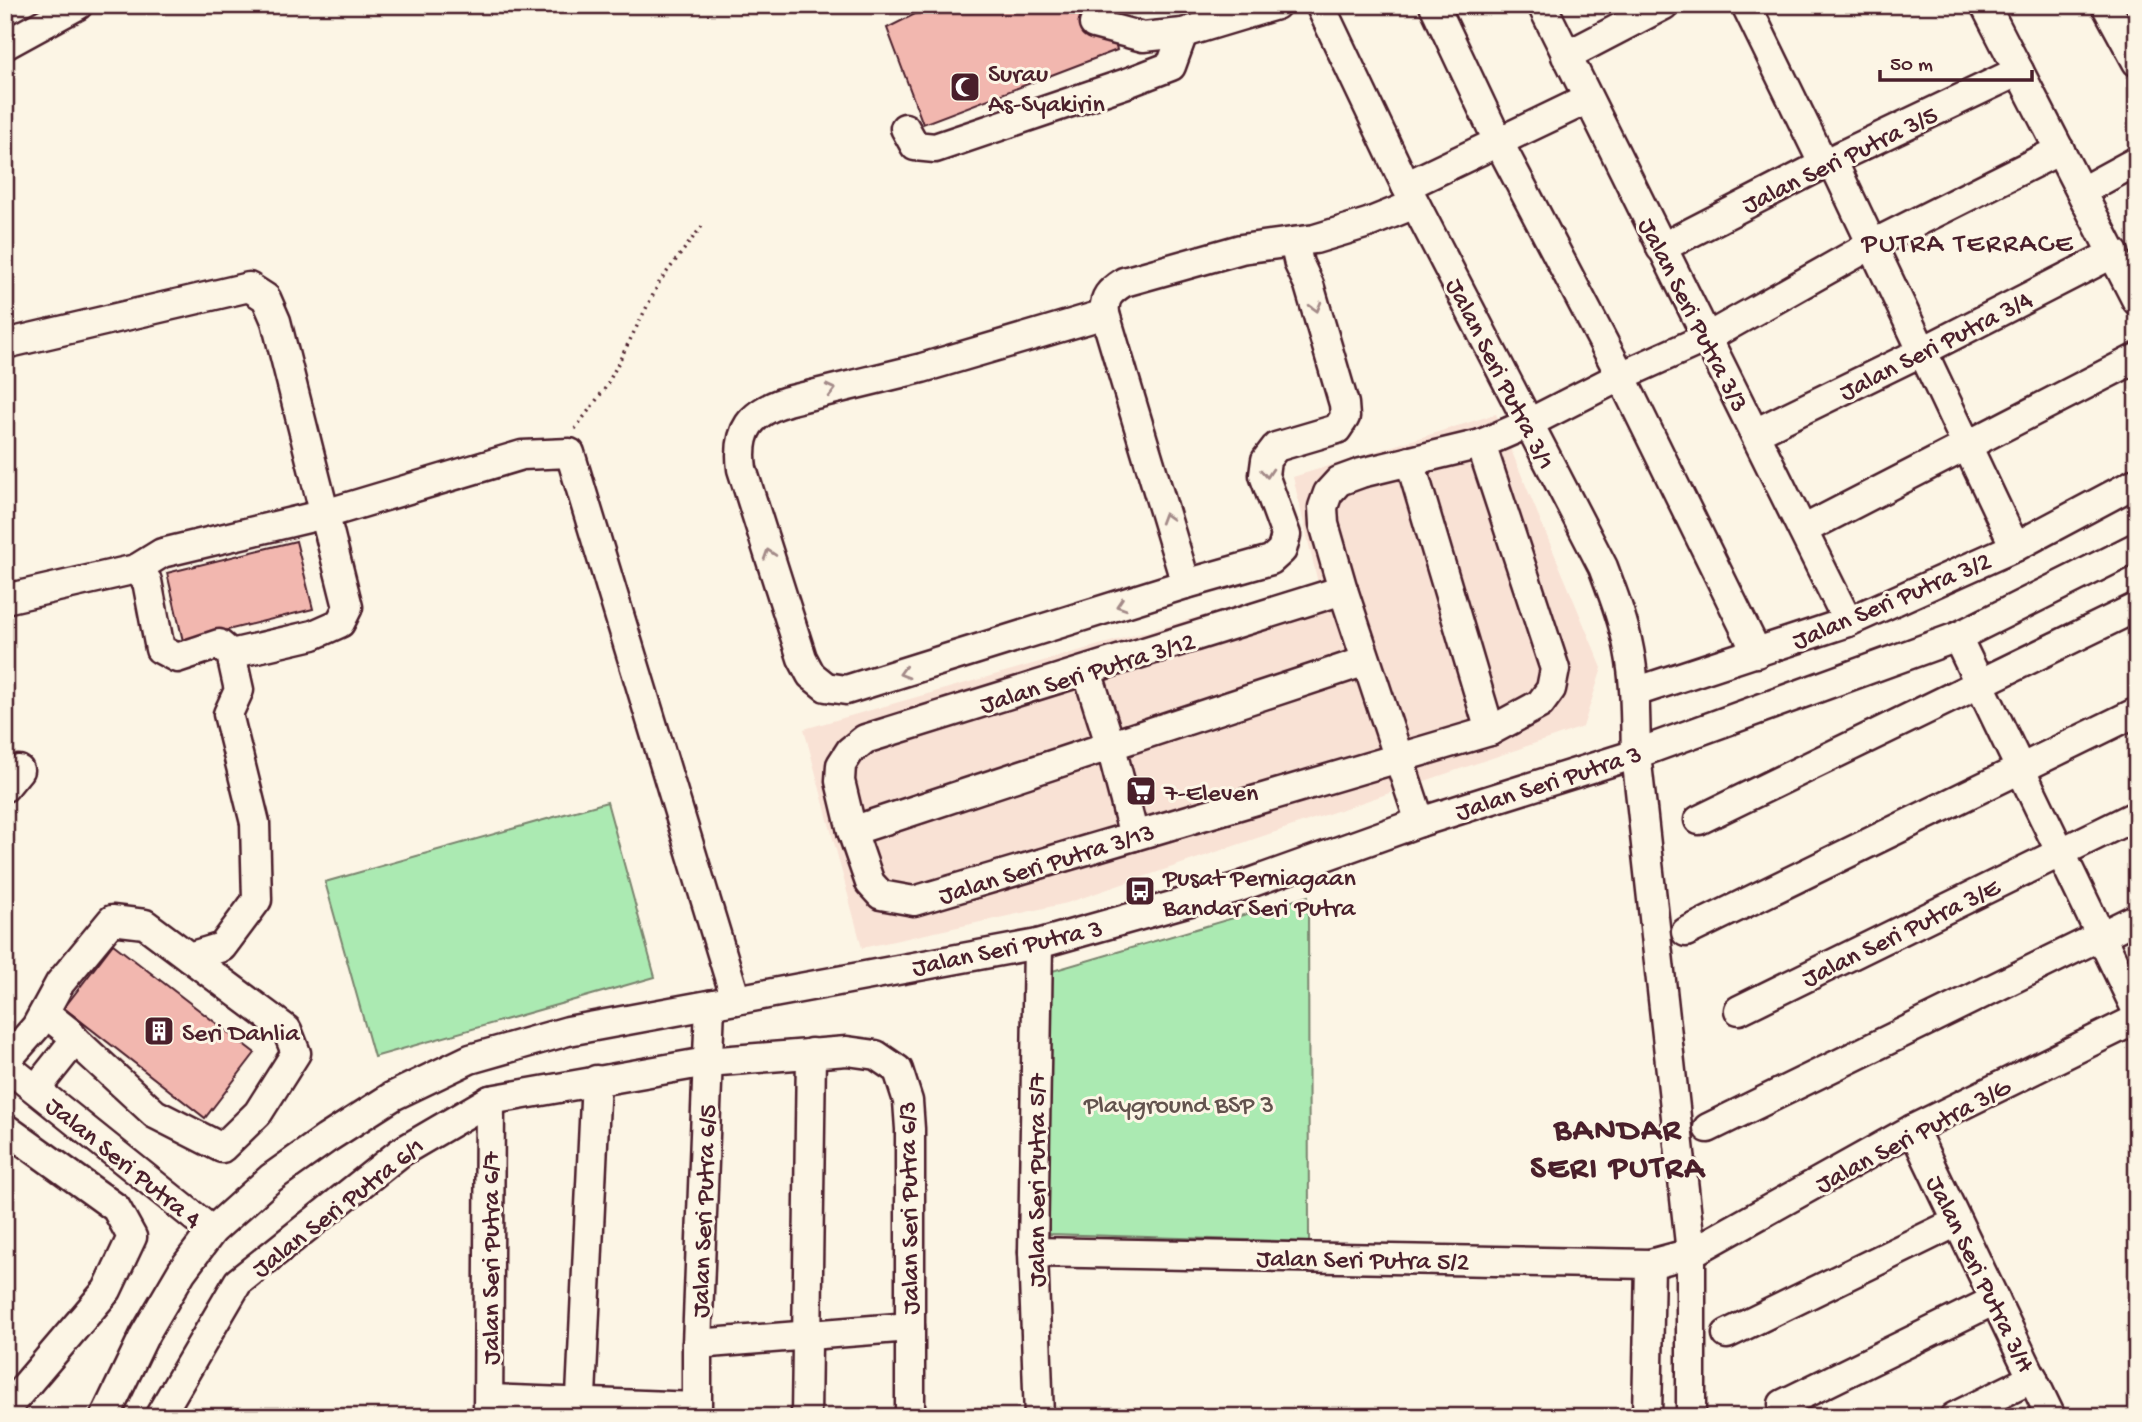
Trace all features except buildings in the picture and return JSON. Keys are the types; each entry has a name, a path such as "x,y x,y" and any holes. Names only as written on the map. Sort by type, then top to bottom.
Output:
{"street":[{"path":"5,46 78,5"},
{"path":"1094,24 1143,37 1183,33 1276,5"},
{"name":"Jalan Seri Putra 3/1","path":"1321,5 1410,195 1602,567 1618,608 1629,650 1635,692 1636,754 1691,1254 1691,1417"},
{"path":"1434,5 1498,141 1621,376 1757,653"},
{"name":"Jalan Seri Putra 3/3","path":"1542,5 1848,622"},
{"path":"1566,56 1664,5"},
{"path":"1746,5 1871,245 2015,547"},
{"path":"1986,5 2137,301"},
{"path":"2106,5 2137,62"},
{"path":"905,128 915,146 935,148 1127,83 1171,66 1183,33"},
{"name":"Jalan Seri Putra 3/5","path":"1661,248 1828,162 2019,71"},
{"path":"1186,584 1105,314 1104,303 1110,291 1124,282 1241,249 1315,240 1368,223 1498,141 1588,99"},
{"path":"1420,822 1343,590 1324,524 1323,508 1328,493 1339,481 1481,443 1527,424 1621,376 1708,338 1871,245 2060,150"},
{"path":"2081,191 2137,162"},
{"path":"1105,314 922,368 769,407 754,417 743,434 740,451 742,469 803,658 811,675 826,687 846,690 1271,560 1282,550 1286,535 1264,475 1266,460 1276,447 1337,429 1345,417 1344,404 1294,242"},
{"name":"Jalan Seri Putra 3/4","path":"1755,433 2114,253"},
{"path":"5,344 249,287 266,298 276,321 348,607 340,623 313,635 231,654"},
{"path":"1803,530 2137,358"},
{"name":"Jalan Seri Putra 3/13","path":"841,765 839,781 852,831 870,883 881,895 914,901 1490,731 1540,704 1551,689 1555,669 1481,443"},
{"name":"Jalan Seri Putra 6/5","path":"558,454 570,453 723,1003 707,1062 696,1344 696,1412"},
{"path":"5,599 136,569 162,553 325,514 522,455 558,454"},
{"path":"1410,461 1490,731"},
{"name":"Jalan Seri Putra 3/2","path":"1635,692 1848,622 2015,547 2137,482"},
{"name":"Jalan Seri Putra 3","path":"105,1417 145,1334 182,1271 212,1231 271,1178 326,1139 393,1096 470,1059 568,1031 1038,944 1237,888 1420,822 1636,754 1958,637 2137,547"},
{"path":"136,569 147,581 160,649 177,658 219,644 231,654 239,690 228,714 255,823 257,900 222,947 189,957"},
{"name":"Jalan Seri Putra 3/12","path":"841,765 850,751 865,739 1343,590"},
{"path":"1699,820 2137,607"},
{"path":"1958,637 2137,1011"},
{"path":"852,831 1366,661"},
{"path":"1087,671 1111,747 1134,836"},
{"path":"1686,932 2137,712"},
{"name":"Jalan Seri Putra 3/E","path":"1739,1010 2137,815"},
{"path":"1707,1128 2137,918"},
{"path":"5,1064 45,1013 60,983 112,920 145,924 287,1030 296,1053 258,1113 222,1148 155,1114 69,1032 45,1013"},
{"name":"Jalan Seri Putra 5/7","path":"1038,944 1033,1252 1038,1417"},
{"name":"Jalan Seri Putra 3/G","path":"1691,1254 1913,1129 2137,1019"},
{"path":"36,1089 75,1040"},
{"name":"Jalan Seri Putra 6/3","path":"707,1062 847,1051 876,1055 898,1070 908,1101 910,1129 910,1417"},
{"path":"806,1417 805,1335 811,1053"},
{"name":"Jalan Seri Putra 6/1","path":"159,1417 239,1282 401,1152 490,1100 707,1062"},
{"name":"Jalan Seri Putra 4","path":"5,1064 212,1231"},
{"path":"580,1410 596,1080"},
{"name":"Jalan Seri Putra 6/7","path":"489,1408 490,1100"},
{"path":"5,1128 116,1208 132,1237 107,1290 5,1409"},
{"name":"Jalan Seri Putra 3/H","path":"1913,1129 2051,1417"},
{"path":"1727,1334 1957,1222"},
{"name":"Jalan Seri Putra 5/2","path":"1033,1252 1650,1264 1691,1254"},
{"path":"1647,1417 1650,1264"},
{"path":"1783,1404 1995,1300"},
{"path":"696,1344 910,1327"},
{"path":"1954,1417 2033,1378"},
{"path":"489,1408 696,1412"}],"path":[{"path":"558,454 606,387 660,281 702,226"}],"shaded area":[{"path":"1496,414 1602,668 1583,727 1067,903 862,948 804,729 1318,583 1293,477"}],"green space":[{"path":"607,802 655,977 374,1057 325,882"},
{"name":"Playground BSP 3","path":"1308,896 1309,1242 1049,1234 1049,972"}],"place":[{"name":"Surau As-Syakirin","path":"965,87"},
{"name":"7-Eleven","path":"1141,791"},
{"name":"Pusat Perniagaan Bandar Seri Putra","path":"1140,891"},
{"name":"Seri Dahlia","path":"159,1031"}],"district":[{"name":"PUTRA TERRACE","path":"1968,241"},
{"name":"BANDAR SERI PUTRA","path":"1618,1145"}]}
